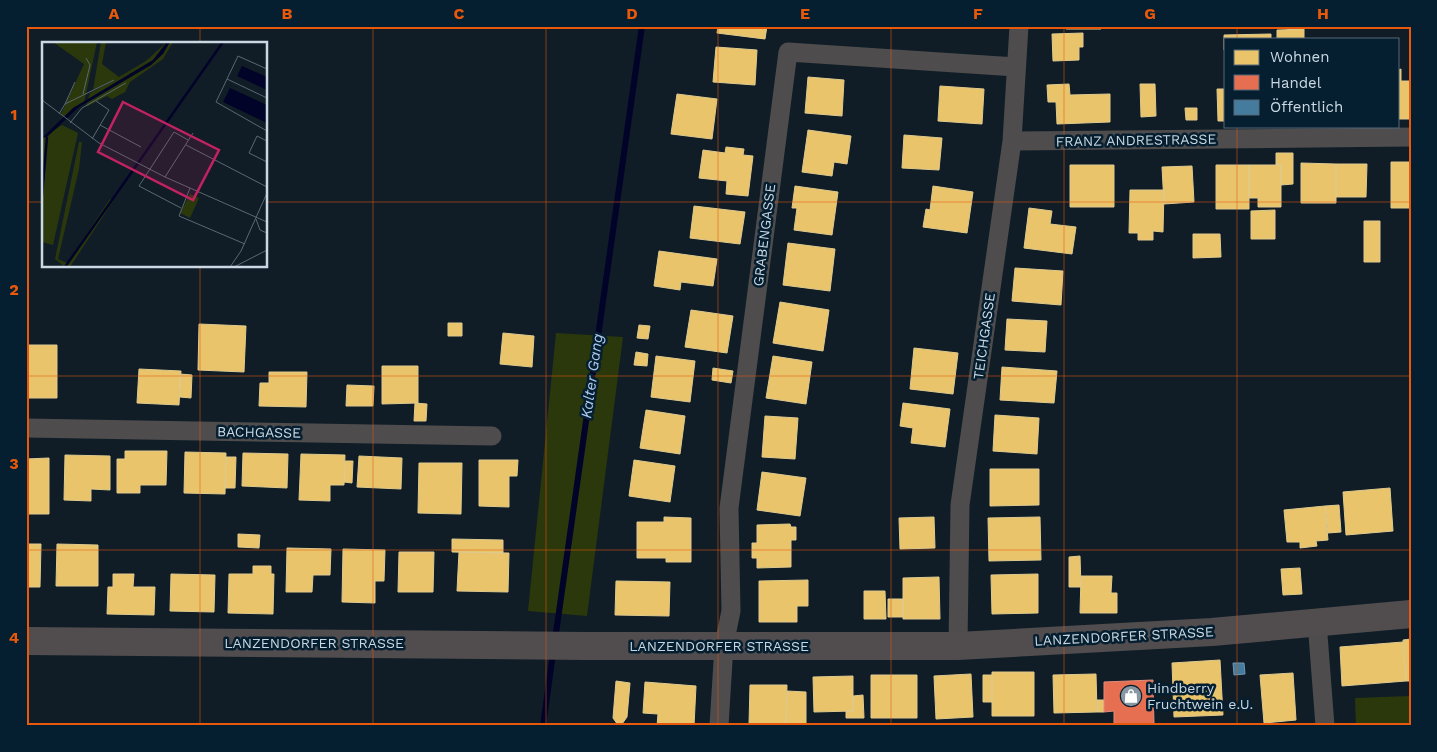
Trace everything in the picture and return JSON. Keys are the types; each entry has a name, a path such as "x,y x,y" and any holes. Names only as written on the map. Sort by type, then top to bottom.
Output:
{"street":[{"name":"TEICHGASSE","path":"958,646 960,505 1012,141 1019,26"},
{"name":"GRABENGASSE","path":"724,646 731,611 729,508 788,52 1016,66"},
{"name":"FRANZ ANDRESTRASSE","path":"1012,141 1411,137"},
{"name":"BACHGASSE","path":"26,428 492,436"},
{"name":"LANZENDORFER STRASSE","path":"26,641 531,644 586,646 958,646 1212,632 1411,614"},
{"path":"1317,622 1325,726"},
{"path":"719,726 724,646"}],"green space":[{"path":"556,333 623,337 587,616 528,611"},
{"path":"1411,696 1411,726 1356,726 1355,698"}],"building: Wohnen":[{"path":"718,26 767,26 765,39 717,33"},
{"path":"1066,26 1101,26 1101,29 1066,29"},
{"path":"1146,26 1169,26 1169,28 1146,28"},
{"path":"1287,26 1304,26 1304,29 1288,30"},
{"path":"1304,29 1304,38 1277,38 1277,30"},
{"path":"1083,33 1083,47 1079,47 1079,60 1053,61 1052,34"},
{"path":"1271,34 1271,38 1224,38 1224,35"},
{"path":"716,47 757,50 755,85 713,82"},
{"path":"1400,69 1401,81 1411,81 1411,119 1400,119"},
{"path":"808,77 844,80 842,116 805,113"},
{"path":"1069,84 1070,95 1110,94 1110,122 1057,124 1056,102 1048,102 1047,85"},
{"path":"1140,84 1155,84 1156,116 1141,117"},
{"path":"940,86 984,89 982,124 938,121"},
{"path":"1217,89 1224,89 1224,121 1218,121"},
{"path":"677,94 717,99 712,139 671,134"},
{"path":"1185,108 1197,108 1197,120 1186,120"},
{"path":"808,130 851,136 847,164 834,162 832,176 802,172"},
{"path":"904,135 942,138 939,170 902,168"},
{"path":"726,147 744,149 743,155 753,156 748,196 726,194 727,181 699,178 703,150 725,153"},
{"path":"1276,153 1293,153 1293,184 1281,185 1281,165 1276,165"},
{"path":"1391,162 1411,162 1411,208 1391,208"},
{"path":"1301,163 1336,164 1336,203 1301,203"},
{"path":"1336,164 1367,164 1366,197 1336,197"},
{"path":"1070,165 1114,165 1114,207 1070,207"},
{"path":"1216,165 1249,165 1249,209 1216,209"},
{"path":"1249,165 1281,165 1281,207 1258,207 1258,198 1249,198"},
{"path":"1192,166 1194,202 1164,204 1162,167"},
{"path":"795,186 838,192 832,235 794,230 797,208 792,208"},
{"path":"933,186 973,192 967,233 923,227 926,209 930,210"},
{"path":"1130,190 1164,190 1163,232 1153,231 1153,240 1138,240 1138,233 1129,233"},
{"path":"694,206 745,212 740,244 690,238"},
{"path":"1029,208 1052,211 1050,224 1076,227 1072,254 1024,248"},
{"path":"1275,210 1275,239 1251,239 1251,211"},
{"path":"1364,221 1380,221 1380,262 1364,262"},
{"path":"1193,234 1220,234 1221,257 1193,258"},
{"path":"788,243 835,249 830,291 783,285"},
{"path":"659,251 717,259 713,286 681,282 680,290 654,286"},
{"path":"1015,268 1063,271 1061,305 1012,301"},
{"path":"780,302 829,310 823,351 773,343"},
{"path":"691,310 733,316 727,353 685,347"},
{"path":"1007,319 1047,321 1045,352 1005,350"},
{"path":"448,323 462,323 462,336 448,336"},
{"path":"199,324 246,326 244,372 198,370"},
{"path":"639,325 650,326 648,339 637,338"},
{"path":"503,333 534,336 532,367 500,364"},
{"path":"26,345 57,345 57,398 26,398"},
{"path":"914,348 958,353 953,394 910,389"},
{"path":"636,352 648,354 647,366 634,365"},
{"path":"656,356 695,361 690,402 651,397"},
{"path":"773,356 812,362 806,404 766,398"},
{"path":"382,366 418,366 418,403 382,404"},
{"path":"1002,367 1057,371 1054,403 1000,400"},
{"path":"713,368 733,371 731,383 712,380"},
{"path":"139,369 181,371 179,405 137,403"},
{"path":"269,372 307,372 306,407 259,406 260,383 269,383"},
{"path":"180,374 192,375 191,398 180,397"},
{"path":"347,385 374,386 373,406 346,406"},
{"path":"415,403 427,404 426,421 414,421"},
{"path":"903,403 950,409 945,447 911,443 913,428 900,426"},
{"path":"646,410 685,416 680,454 640,448"},
{"path":"995,415 1039,418 1037,454 993,451"},
{"path":"765,416 798,418 795,459 762,457"},
{"path":"125,451 167,451 166,485 140,485 140,493 117,493 117,459 125,459"},
{"path":"185,452 226,453 225,494 184,493"},
{"path":"243,453 288,454 287,488 242,486"},
{"path":"301,454 345,455 344,485 330,485 330,501 299,500"},
{"path":"65,455 110,456 110,490 91,489 91,501 64,500"},
{"path":"359,456 402,458 401,489 357,487"},
{"path":"226,457 236,457 235,488 225,488"},
{"path":"49,458 49,514 26,514 26,459"},
{"path":"479,460 518,460 517,476 509,476 509,507 479,506"},
{"path":"634,460 675,466 670,502 629,496"},
{"path":"345,461 353,461 352,483 344,482"},
{"path":"419,463 462,463 461,514 418,513"},
{"path":"990,469 1039,469 1039,505 990,506"},
{"path":"762,472 806,478 800,516 757,510"},
{"path":"1390,488 1393,531 1346,535 1343,492"},
{"path":"1339,505 1341,532 1328,533 1325,506"},
{"path":"1325,506 1328,540 1316,541 1317,546 1300,548 1300,542 1287,542 1284,510"},
{"path":"664,517 691,518 691,562 666,562 666,558 637,558 637,522 664,522"},
{"path":"934,517 935,548 900,549 899,518"},
{"path":"1040,517 1041,560 989,561 988,518"},
{"path":"790,524 791,527 796,527 796,540 791,540 791,567 757,568 757,558 752,558 752,543 757,543 757,525"},
{"path":"238,534 260,535 259,548 238,547"},
{"path":"452,539 503,540 503,553 452,552"},
{"path":"26,544 41,544 40,587 26,587"},
{"path":"57,544 98,545 98,586 56,586"},
{"path":"287,548 331,549 330,575 313,575 312,592 286,592"},
{"path":"343,549 385,550 384,581 375,581 375,603 342,602"},
{"path":"399,552 434,552 433,592 398,592"},
{"path":"459,552 509,553 508,592 457,591"},
{"path":"1080,556 1081,587 1069,587 1069,557"},
{"path":"253,566 271,566 271,574 274,574 273,614 228,613 229,574 253,574"},
{"path":"1300,568 1302,594 1283,595 1281,569"},
{"path":"113,574 134,574 133,587 155,587 154,615 107,614 108,587 113,587"},
{"path":"171,574 215,575 214,612 170,611"},
{"path":"1038,574 1038,613 992,614 991,575"},
{"path":"1081,576 1112,576 1111,593 1117,593 1117,613 1080,613"},
{"path":"939,577 940,619 903,619 903,578"},
{"path":"808,580 808,606 797,606 797,622 759,622 759,581"},
{"path":"616,581 670,582 669,616 615,615"},
{"path":"864,591 885,591 886,619 864,619"},
{"path":"888,599 903,599 903,617 888,617"},
{"path":"1411,639 1411,681 1406,681 1403,640"},
{"path":"1403,642 1406,681 1342,686 1340,647"},
{"path":"1220,660 1223,715 1174,717 1172,663"},
{"path":"992,672 1034,672 1034,716 992,716"},
{"path":"1293,673 1296,720 1264,723 1260,675"},
{"path":"971,674 973,717 936,719 934,676"},
{"path":"1096,674 1097,712 1054,713 1053,675"},
{"path":"871,675 917,675 917,718 871,718"},
{"path":"983,675 992,675 992,702 983,702"},
{"path":"853,676 853,711 814,712 813,677"},
{"path":"616,681 630,683 627,717 622,724 618,725 613,718"},
{"path":"645,682 696,686 694,726 657,726 658,714 643,713"},
{"path":"750,685 787,685 786,725 749,724"},
{"path":"787,691 806,692 806,726 786,725"},
{"path":"863,695 864,718 846,718 846,711 853,711 853,696"},
{"path":"1097,700 1104,700 1104,712 1097,712"}],"building: Handel":[{"path":"1153,680 1154,724 1114,726 1114,711 1104,712 1104,682"}],"building: Öffentlich":[{"path":"1233,663 1244,663 1245,674 1234,675"}],"waterway":[{"name":"Kalter Gang","path":"555,640 642,26"},
{"name":"Kalter Gang","path":"543,726 553,653"}],"place":[{"name":"Hindberry Fruchtwein e.U.","path":"1131,696"}]}
